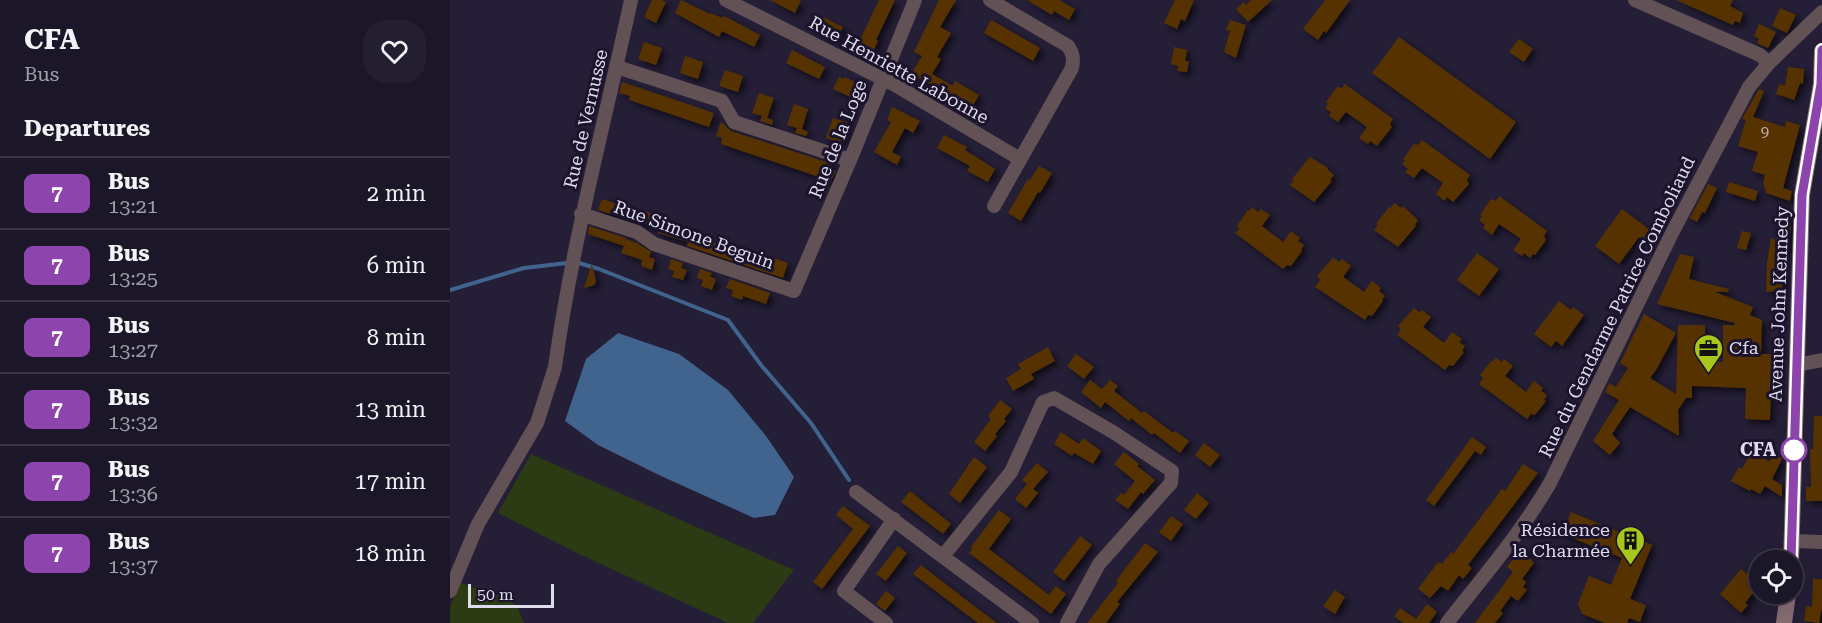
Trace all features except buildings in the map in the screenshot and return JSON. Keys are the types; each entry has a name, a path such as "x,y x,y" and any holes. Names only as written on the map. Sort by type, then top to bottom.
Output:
{"main road":[{"name":"Avenue John Kennedy","path":"1792,550 1802,195 1821,84 1822,51"},
{"path":"1784,623 1787,604"}],"street":[{"name":"Rue de Vernusse","path":"450,591 478,524 537,423 555,367 581,214 631,0"},
{"name":"Rue Henriette Labonne","path":"726,0 882,78 1020,159"},
{"name":"Rue de la Loge","path":"794,291 915,0"},
{"path":"990,0 1068,46 1073,54 1072,68 994,206"},
{"path":"1635,0 1760,55 1768,63"},
{"name":"Rue du Gendarme Patrice Comboliaud","path":"1447,623 1516,536 1550,483 1712,155 1749,87 1768,63 1822,12"},
{"path":"617,67 722,101 734,122 850,160"},
{"name":"Rue Simone Beguin","path":"581,214 636,232 654,244 794,291"},
{"path":"1797,365 1822,360"},
{"path":"943,556 1011,472 1043,402 1054,398 1113,432 1172,471 1171,483 1099,564 1067,623"},
{"path":"856,492 1032,623"},
{"path":"886,623 844,591 894,519"},
{"path":"1792,541 1822,542"}],"green space":[{"path":"531,454 794,570 753,623 728,623 579,554 498,513"},
{"path":"458,582 509,600 517,606 524,623 450,623 450,609"}],"water":[{"path":"618,333 679,354 728,390 766,436 794,477 775,515 754,518 598,445 565,421 586,359"}],"waterway":[{"path":"450,290 524,268 567,263"},
{"path":"579,263 728,320 761,365 811,423 849,480"}],"bus line":[{"name":"7","path":"1792,550 1802,195 1821,84 1822,50"}],"place":[{"name":"Cfa","path":"1708,374"},
{"name":"CFA","path":"1794,450"},
{"name":"Résidence la Charmée","path":"1631,566"}]}
